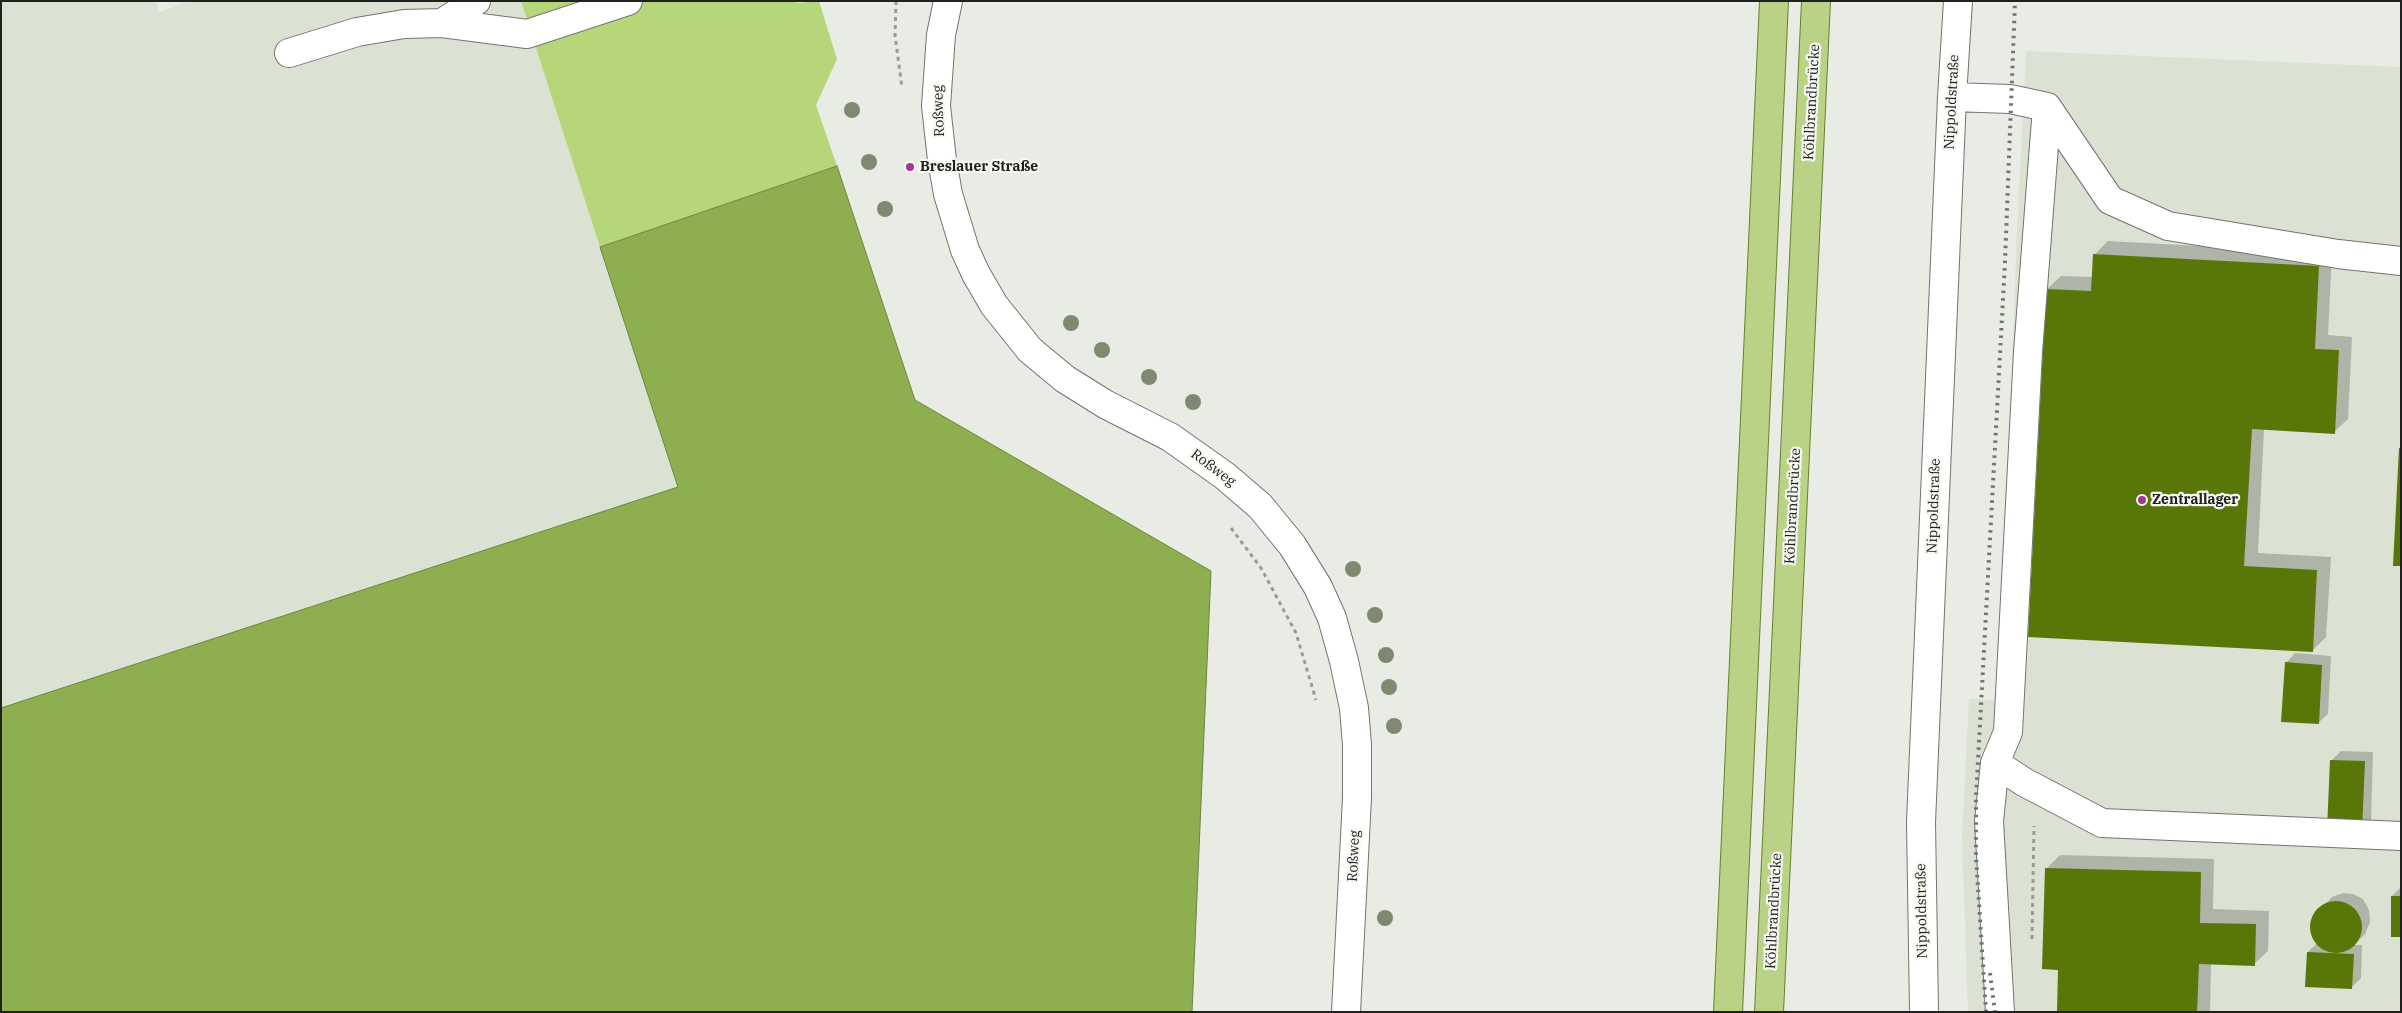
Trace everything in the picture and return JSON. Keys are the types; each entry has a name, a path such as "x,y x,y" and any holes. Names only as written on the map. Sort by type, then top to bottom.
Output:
{"main road":[{"path":"1728,1012 1774,1"},
{"name":"Köhlbrandbrücke","path":"1769,1012 1816,1"}],"street":[{"path":"442,23 476,1"},
{"path":"289,53 331,39 404,24 442,23 528,34 628,1"},
{"path":"927,1 941,35"},
{"name":"Roßweg","path":"948,1 941,35 936,106 948,194 965,250 994,305 1030,350 1065,379 1105,404 1170,437 1226,476 1260,506 1292,545 1318,587 1332,618 1354,708 1357,744 1357,798 1346,1012"},
{"name":"Nippoldstraße","path":"1924,1012 1921,822 1952,97 1958,1"},
{"path":"1952,97 2010,99 2047,107 2110,200 2168,226 2338,254 2401,261"},
{"path":"2000,1012 1989,821 1995,762 2008,732 2028,352 2047,107"},
{"path":"1995,762 2036,788 2102,823 2401,836"}],"path":[{"path":"896,1 895,35 902,90"},
{"path":"1226,522 1261,568 1292,626 1308,670 1316,703"},
{"path":"2032,948 2036,788"}],"shaded area":[{"path":"1,1 155,1 159,12 191,1 521,1 679,487 1,708"},
{"path":"521,1 796,1 797,3 819,1 837,59 816,105 837,166 600,247"},
{"path":"2026,51 2401,67 2401,1012 1968,1012 1962,838 1969,699 2000,700 2017,231"},
{"path":"837,166 915,400 1211,571 1192,1012 1,1012 1,708 678,487 600,247"}],"building":[{"name":"Zentrallager","path":"2093,254 2319,266 2315,349 2339,350 2335,434 2252,429 2244,566 2317,570 2313,652 2028,637 2046,289 2091,291"},
{"path":"2399,448 2401,448 2401,566 2393,566"},
{"path":"2285,662 2322,665 2319,724 2281,722"},
{"path":"2330,760 2365,761 2362,831 2327,830"},
{"path":"2045,868 2201,872 2200,923 2256,924 2255,966 2199,964 2197,1012 2057,1012 2058,970 2042,969"},
{"path":"2391,896 2401,896 2401,937 2391,937"},
{"path":"2336,901 2346,903 2354,909 2360,917 2362,927 2360,937 2354,945 2346,951 2336,953 2326,951 2318,945 2312,937 2310,927 2312,917 2318,909 2326,903"},
{"path":"2307,952 2354,954 2352,989 2305,987"}],"railway":[{"path":"1986,1012 1976,856 1976,798 2005,262 2015,1"},
{"path":"1990,973 1995,1012"}],"place":[{"name":"Breslauer Straße","path":"910,167"},
{"name":"Zentrallager","path":"2142,500"}]}
